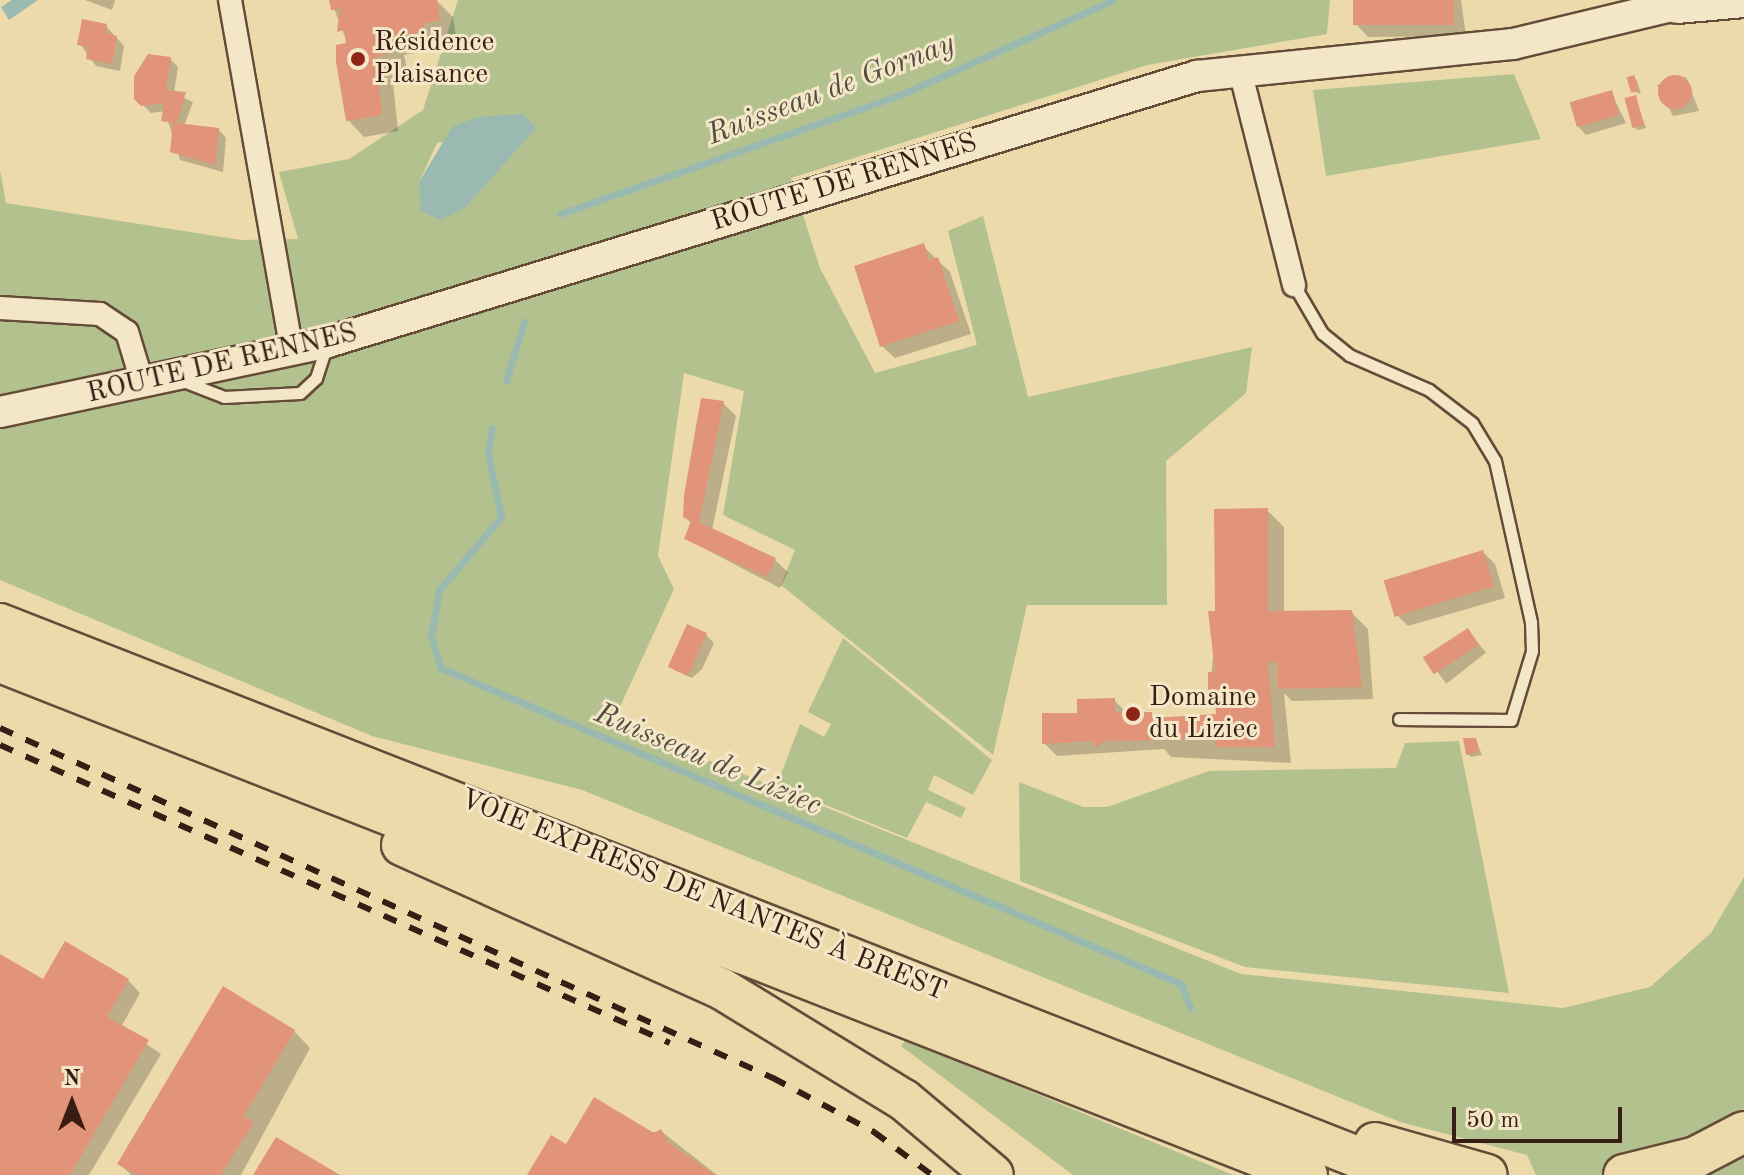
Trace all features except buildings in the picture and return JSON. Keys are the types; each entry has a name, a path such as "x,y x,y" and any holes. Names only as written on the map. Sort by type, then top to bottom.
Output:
{"highway":[{"name":"VOIE EXPRESS DE NANTES À BREST","path":"0,624 1403,1175"},
{"name":"VOIE EXPRESS DE NANTES À BREST","path":"0,662 241,753 1307,1175"},
{"path":"241,753 269,787 722,989 904,1100 993,1175"},
{"path":"1301,1134 1339,1130 1487,1175"},
{"path":"1624,1175 1696,1157 1744,1132"}],"main road":[{"name":"ROUTE DE RENNES","path":"0,412 143,385 328,342 1197,76 1463,51 1684,4 1744,2"}],"street":[{"path":"230,0 292,351"},
{"path":"1240,70 1294,285"},
{"path":"0,308 100,314 127,332 143,385"}],"lane":[{"path":"1294,285 1322,333 1349,355 1429,390 1472,423 1495,461 1531,622 1532,651 1511,720 1399,719"},
{"path":"175,378 224,397 300,393 316,378 328,342"}],"green space":[{"path":"458,0 1330,0 1327,34 1147,65 791,178 820,268 875,373 977,345 948,231 983,216 1028,397 1252,347 1246,393 1166,461 1167,605 1027,605 993,755 781,585 795,550 723,515 744,391 684,373 658,556 674,589 613,722 1241,974 1563,1008 1650,987 1711,933 1744,877 1744,1175 1536,1175 1527,1155 1400,1122 582,790 372,736 0,580 0,170 6,203 241,240 298,239 279,172 349,159 423,110","holes":["535,128 465,208 422,211 419,182 437,143"]},
{"path":"1514,74 1541,139 1326,176 1313,90"},
{"path":"843,638 992,760 973,795 934,775 928,790 966,808 961,818 926,802 907,838 777,785 800,724 824,737 831,724 808,712"},
{"path":"1459,741 1509,993 1245,967 1020,881 1019,782 1083,807 1107,807 1209,771 1396,768 1405,743"},
{"path":"906,1040 1233,1175 1073,1175 901,1046"}],"water":[{"path":"12,0 38,0 9,20 1,7"},
{"path":"523,114 536,128 465,208 441,220 421,211 419,182 452,127 478,117"}],"waterway":[{"name":"Ruisseau de Gornay","path":"560,214 900,95 1113,0"},
{"name":"Ruisseau de Liziec","path":"506,381 524,322"},
{"name":"Ruisseau de Liziec","path":"492,428 488,454 501,517 439,590 431,637 441,668 1181,984 1190,1007"}],"railway":[{"path":"0,728 773,1078 874,1132 932,1175"},
{"path":"0,745 670,1043"}],"place":[{"name":"Résidence Plaisance","path":"358,59"},
{"name":"Domaine du Liziec","path":"1133,714"}]}
